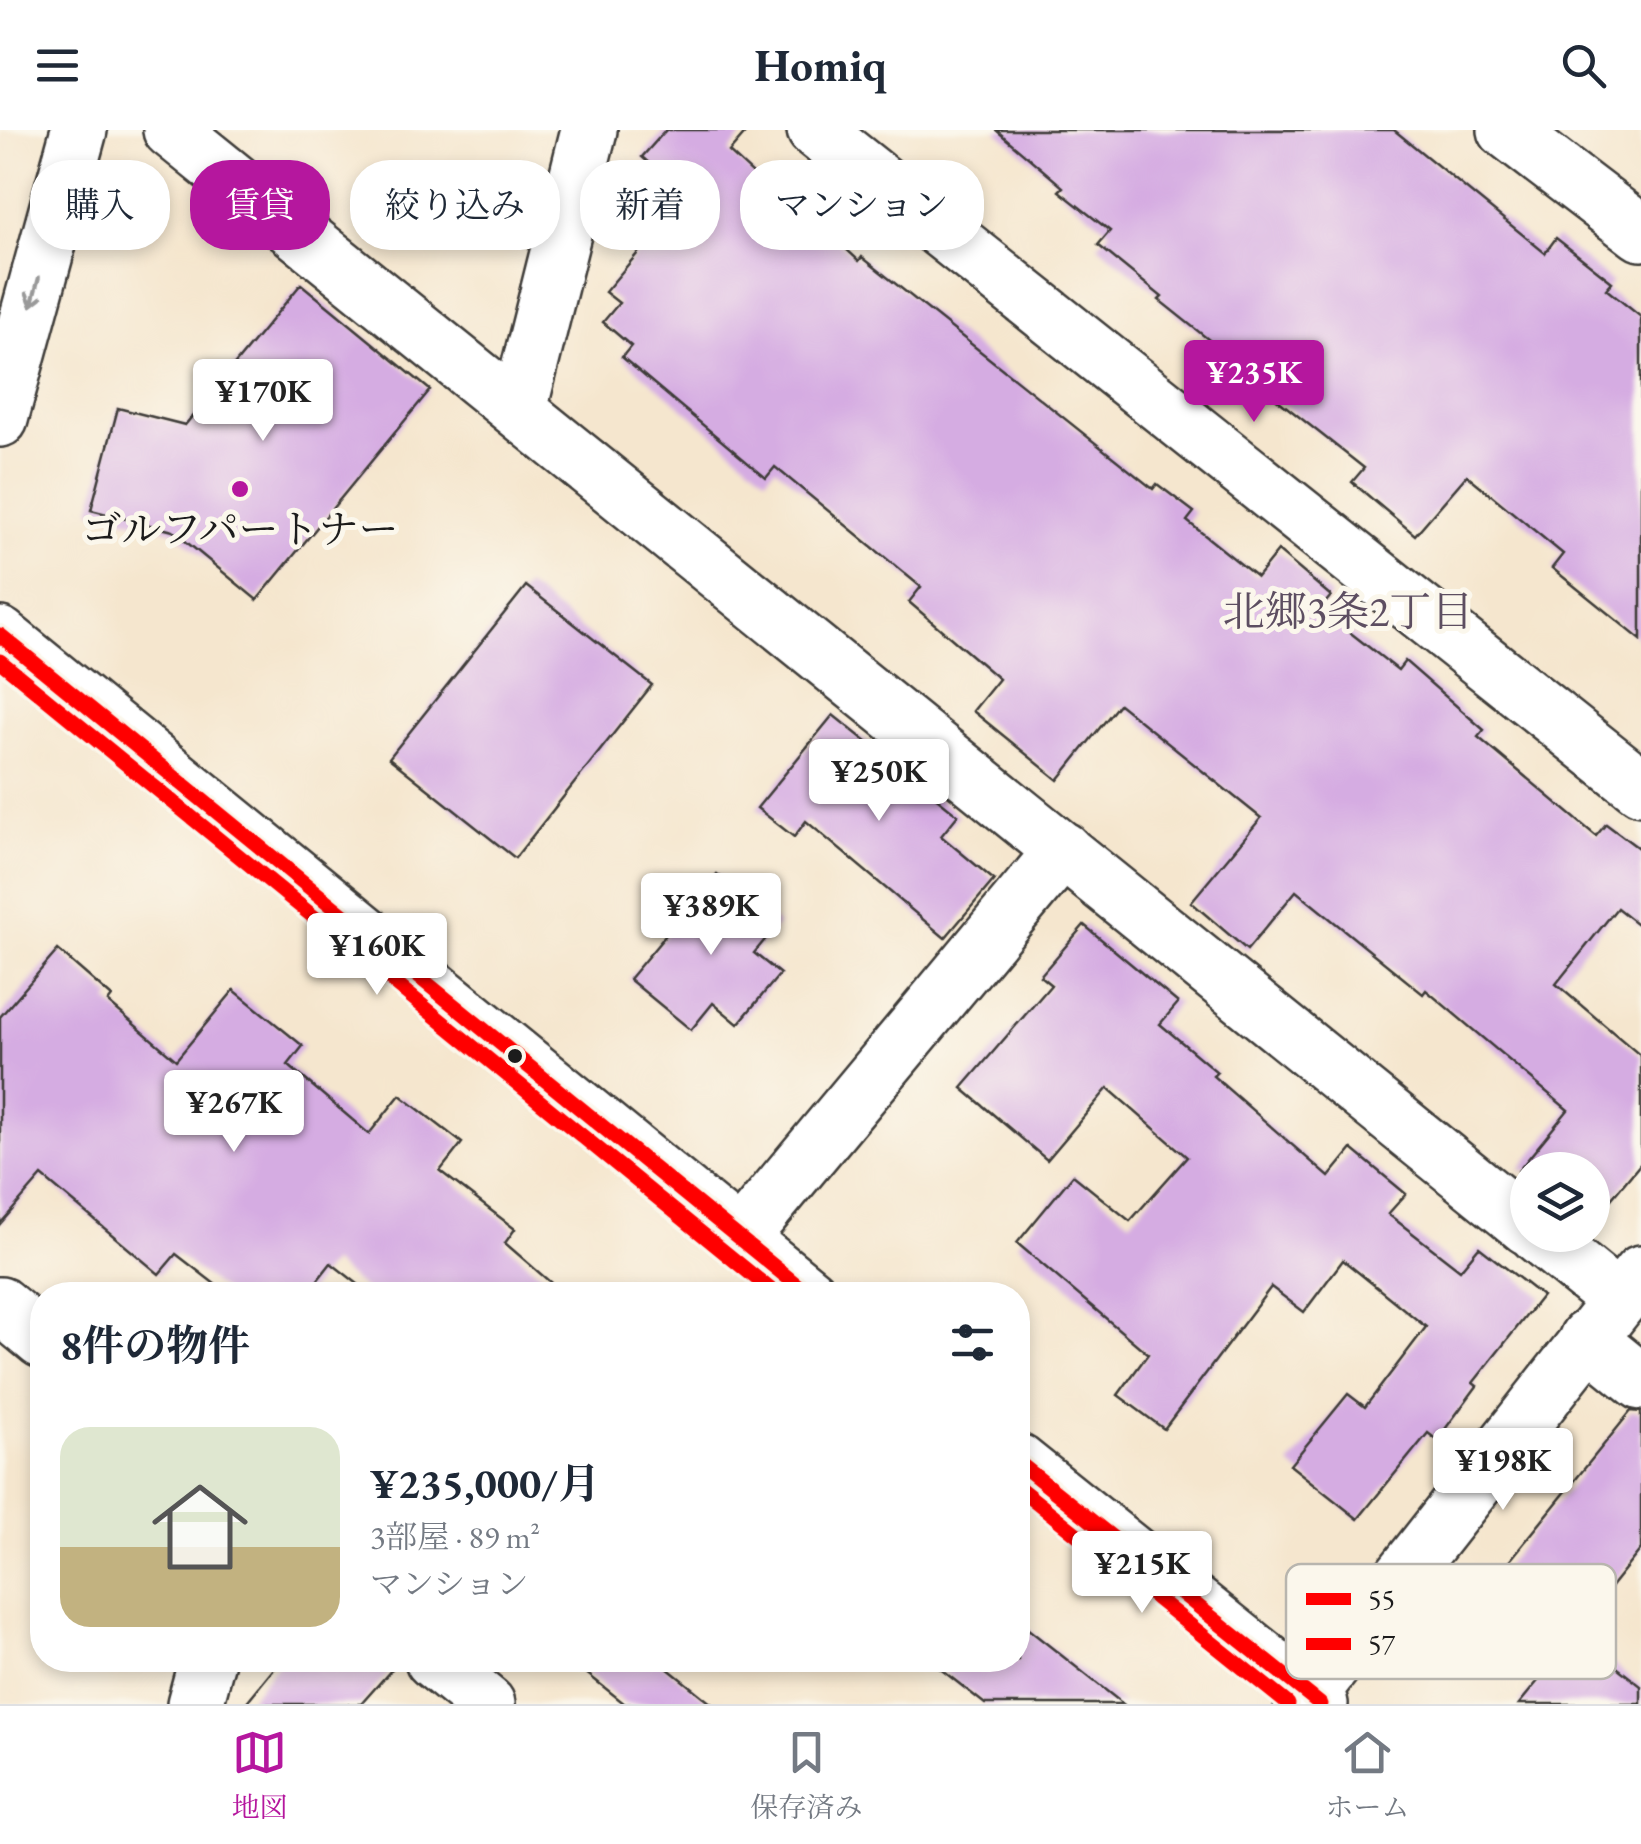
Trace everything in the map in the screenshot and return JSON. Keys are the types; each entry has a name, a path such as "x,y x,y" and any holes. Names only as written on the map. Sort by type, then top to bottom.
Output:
{"street":[{"path":"0,419 79,130"},
{"path":"172,130 1510,1212"},
{"path":"519,409 589,130"},
{"path":"815,130 1641,786"},
{"path":"1506,130 1641,233"},
{"path":"0,635 793,1282"},
{"path":"739,1239 1064,850"},
{"path":"1557,1252 1616,1304 1641,1382"},
{"path":"1416,1564 1616,1304"},
{"path":"0,1305 30,1330"},
{"path":"1030,1472 1310,1701 1327,1679"},
{"path":"195,1704 203,1672"},
{"path":"448,1672 487,1704"}],"building":[{"path":"666,130 748,130 729,152 740,162 740,250 847,250 859,261 862,257 1153,489 1157,484 1194,512 1187,521 1257,577 1278,551 1331,596 1320,609 1398,670 1405,661 1484,730 1478,737 1596,836 1606,824 1641,850 1641,927 1617,908 1556,984 1641,1056 1641,1163 1610,1200 1610,1152 1534,1152 1568,1110 1426,990 1423,994 1296,891 1247,950 1191,902 1261,818 1119,704 1058,780 973,711 999,679 909,602 921,587 775,467 766,478 622,357 631,346 603,322 619,303 605,292 640,250 720,250 720,160 642,157"},
{"path":"996,130 1394,130 1545,253 1556,238 1612,282 1606,289 1641,317 1641,640 1552,568 1563,554 1467,475 1415,535 1352,482 1364,468 1250,378 1253,375 1098,245 1110,231 1059,191 1063,187"},
{"path":"301,284 430,390 257,600 173,531 91,510 118,408 185,425"},
{"path":"526,586 652,685 515,858 389,758"},
{"path":"833,715 958,815 941,836 994,880 945,938 806,821 794,837 757,808"},
{"path":"717,874 778,924 754,953 780,974 738,1024 713,1003 691,1030 629,979"},
{"path":"1084,925 1178,1003 1160,1024 1329,1177 1352,1149 1406,1194 1388,1214 1460,1270 1479,1247 1542,1296 1473,1383 1477,1386 1437,1440 1428,1433 1358,1519 1290,1465 1348,1394 1365,1407 1426,1327 1343,1260 1304,1312 1271,1287 1164,1429 1118,1395 1148,1354 1017,1243 1073,1175 1130,1221 1187,1157 1108,1088 1047,1160 962,1088 1051,985 1040,976"},
{"path":"58,950 112,997 108,1002 176,1060 234,990 303,1046 288,1065 369,1134 400,1095 462,1143 440,1171 515,1229 505,1243 550,1282 355,1282 331,1263 316,1282 212,1282 176,1254 159,1274 42,1176 0,1224 0,1017"},
{"path":"1631,1411 1641,1412 1641,1549 1616,1580 1616,1564 1507,1564"},
{"path":"1030,1630 1123,1704 985,1704 944,1672 1030,1672"},
{"path":"1616,1666 1641,1686 1641,1704 1519,1704 1540,1679 1616,1679"},
{"path":"271,1672 389,1672 361,1704 245,1704"},
{"path":"585,1672 672,1672 712,1704 625,1704"}],"transit line":[{"name":"55","path":"0,635 793,1282"},
{"name":"57","path":"0,661 761,1282"},
{"name":"55","path":"1030,1472 1286,1677"},
{"name":"57","path":"1030,1497 1288,1704"},
{"name":"55","path":"1289,1679 1320,1704"}],"place":[{"name":"ゴルフパートナー","path":"240,489"}],"district":[{"name":"北郷3条2丁目","path":"1348,611"}]}
